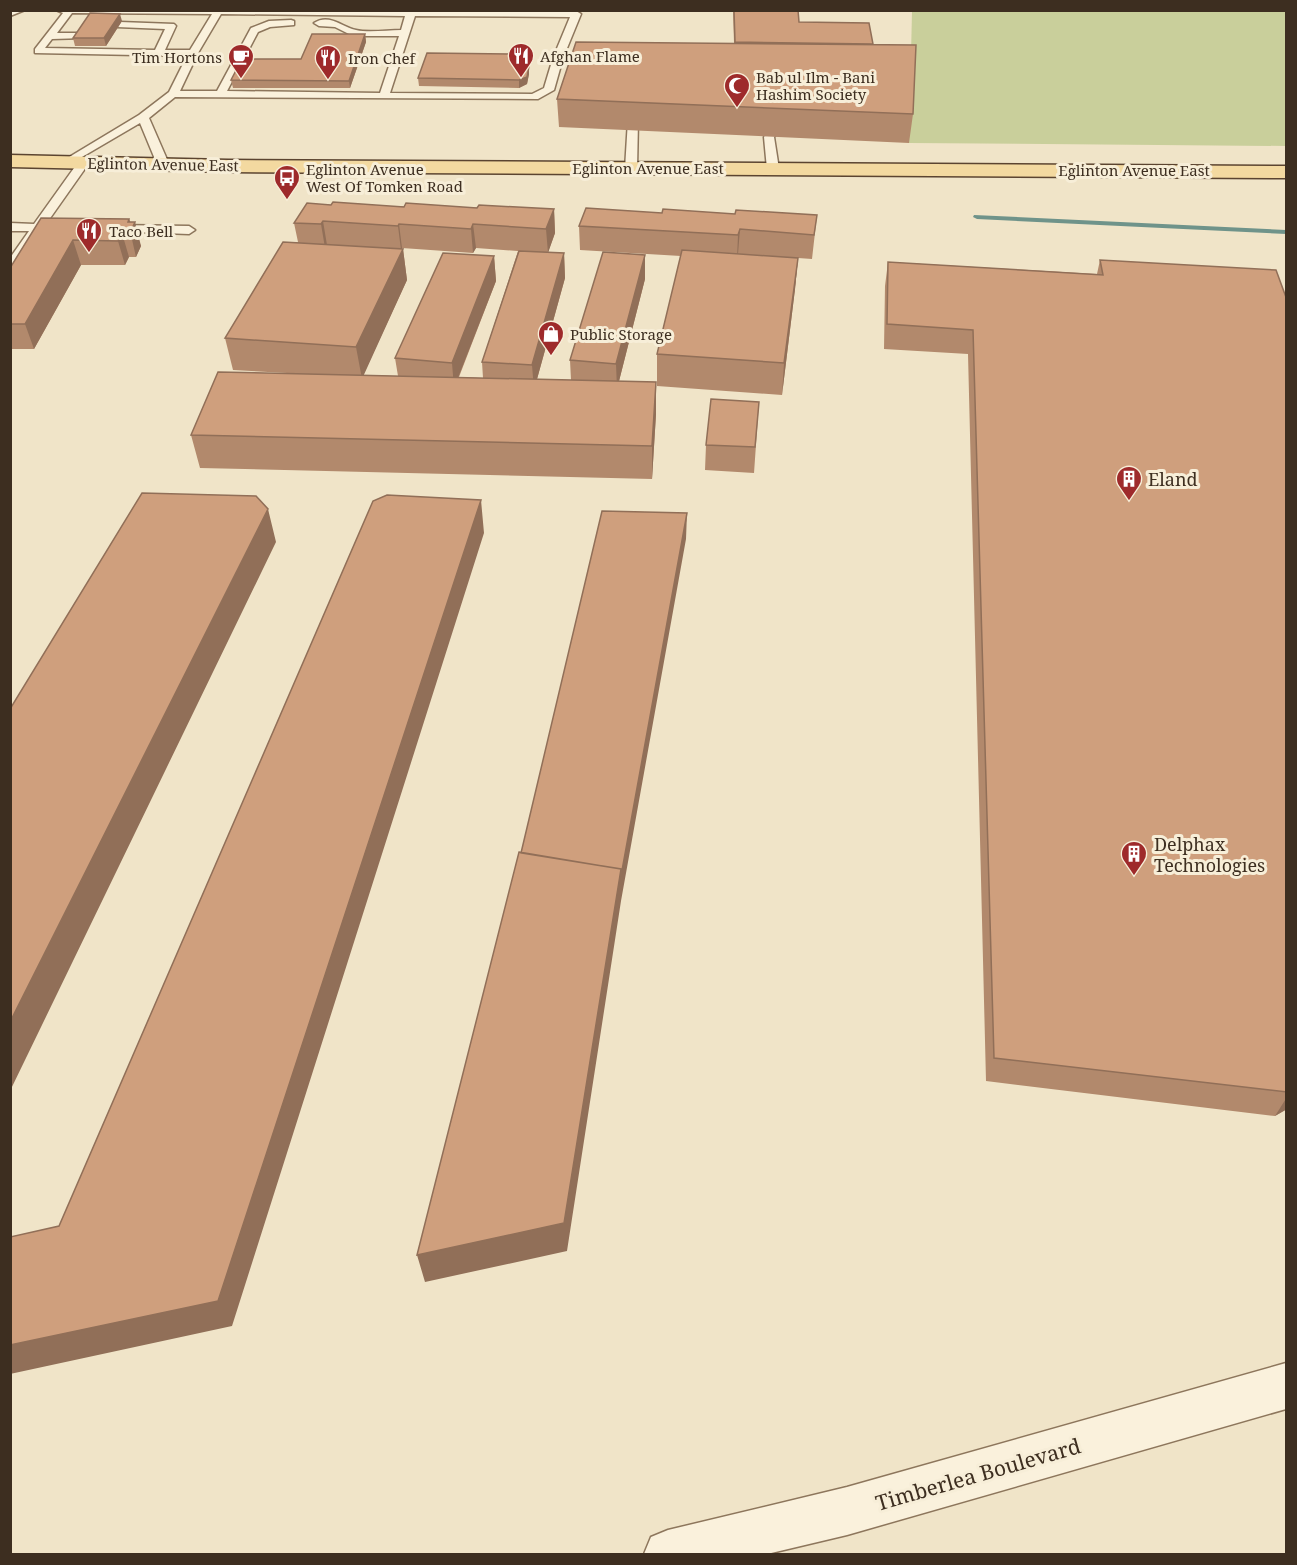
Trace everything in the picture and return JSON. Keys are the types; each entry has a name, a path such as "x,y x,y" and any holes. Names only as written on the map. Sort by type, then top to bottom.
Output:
{"main road":[{"name":"Eglinton Avenue East","path":"10,161 631,169 1287,172"}],"street":[{"name":"Timberlea Boulevard","path":"668,1554 847,1511 1287,1386"}],"lane":[{"path":"10,13 21,10"},
{"path":"60,10 576,14 558,58 549,90 534,97 173,94"},
{"path":"69,11 58,29 38,51 193,52"},
{"path":"10,267 37,228 74,163 173,94 193,52 218,11"},
{"path":"384,97 411,13"},
{"path":"220,95 252,32 257,28 285,22 331,23 341,25 353,33 404,33"},
{"path":"118,28 169,34"},
{"path":"58,29 84,33"},
{"path":"159,52 169,34"},
{"path":"156,37 169,34"},
{"path":"773,169 770,137 792,106"},
{"path":"143,117 163,164"},
{"path":"631,169 633,120"},
{"path":"763,127 775,128"},
{"path":"10,227 72,228"},
{"path":"95,228 189,230"}],"green space":[{"path":"912,11 1286,11 1286,146 909,143"}],"building":[{"path":"734,10 798,10 799,22 869,23 873,44 735,42"},
{"path":"90,13 120,14 104,38 73,38"},
{"path":"312,34 365,34 349,81 231,80 242,59 301,59"},
{"path":"576,42 916,45 913,114 557,99"},
{"path":"427,53 518,54 516,66 529,66 527,77 519,80 418,78"},
{"path":"333,202 404,207 406,203 477,208 479,205 554,209 546,229 473,224 471,229 323,221 321,224 294,223 307,203 331,205"},
{"path":"586,208 662,213 663,209 735,214 736,210 817,215 814,235 740,229 738,235 579,226"},
{"path":"41,218 129,219 128,222 135,222 130,233 122,233 118,241 73,240 25,324 10,324 10,268"},
{"path":"283,242 403,249 356,347 225,338"},
{"path":"682,250 798,258 784,363 657,354"},
{"path":"519,251 564,253 532,365 482,362"},
{"path":"603,252 645,255 616,364 570,360"},
{"path":"443,253 494,256 452,363 395,358"},
{"path":"1100,260 1276,270 1287,300 1287,1092 994,1058 973,330 887,324 888,262 1103,275"},
{"path":"218,372 656,382 652,446 191,435"},
{"path":"711,399 759,402 755,447 706,445"},
{"path":"142,493 256,496 268,509 10,1022 10,709"},
{"path":"387,495 481,500 218,1301 10,1345 10,1237 59,1226 373,501"},
{"path":"602,511 687,513 621,876 621,869 521,853"},
{"path":"519,852 621,869 564,1223 417,1255"}],"waterway":[{"path":"977,217 1286,232"}],"place":[{"name":"Afghan Flame","path":"521,79"},
{"name":"Tim Hortons","path":"241,80"},
{"name":"Iron Chef","path":"328,81"},
{"name":"Bab ul Ilm - Bani Hashim Society","path":"737,109"},
{"name":"Eglinton Avenue West Of Tomken Road","path":"287,201"},
{"name":"Taco Bell","path":"89,254"},
{"name":"Public Storage","path":"551,357"},
{"name":"Eland","path":"1129,502"},
{"name":"Delphax Technologies","path":"1134,877"}]}
